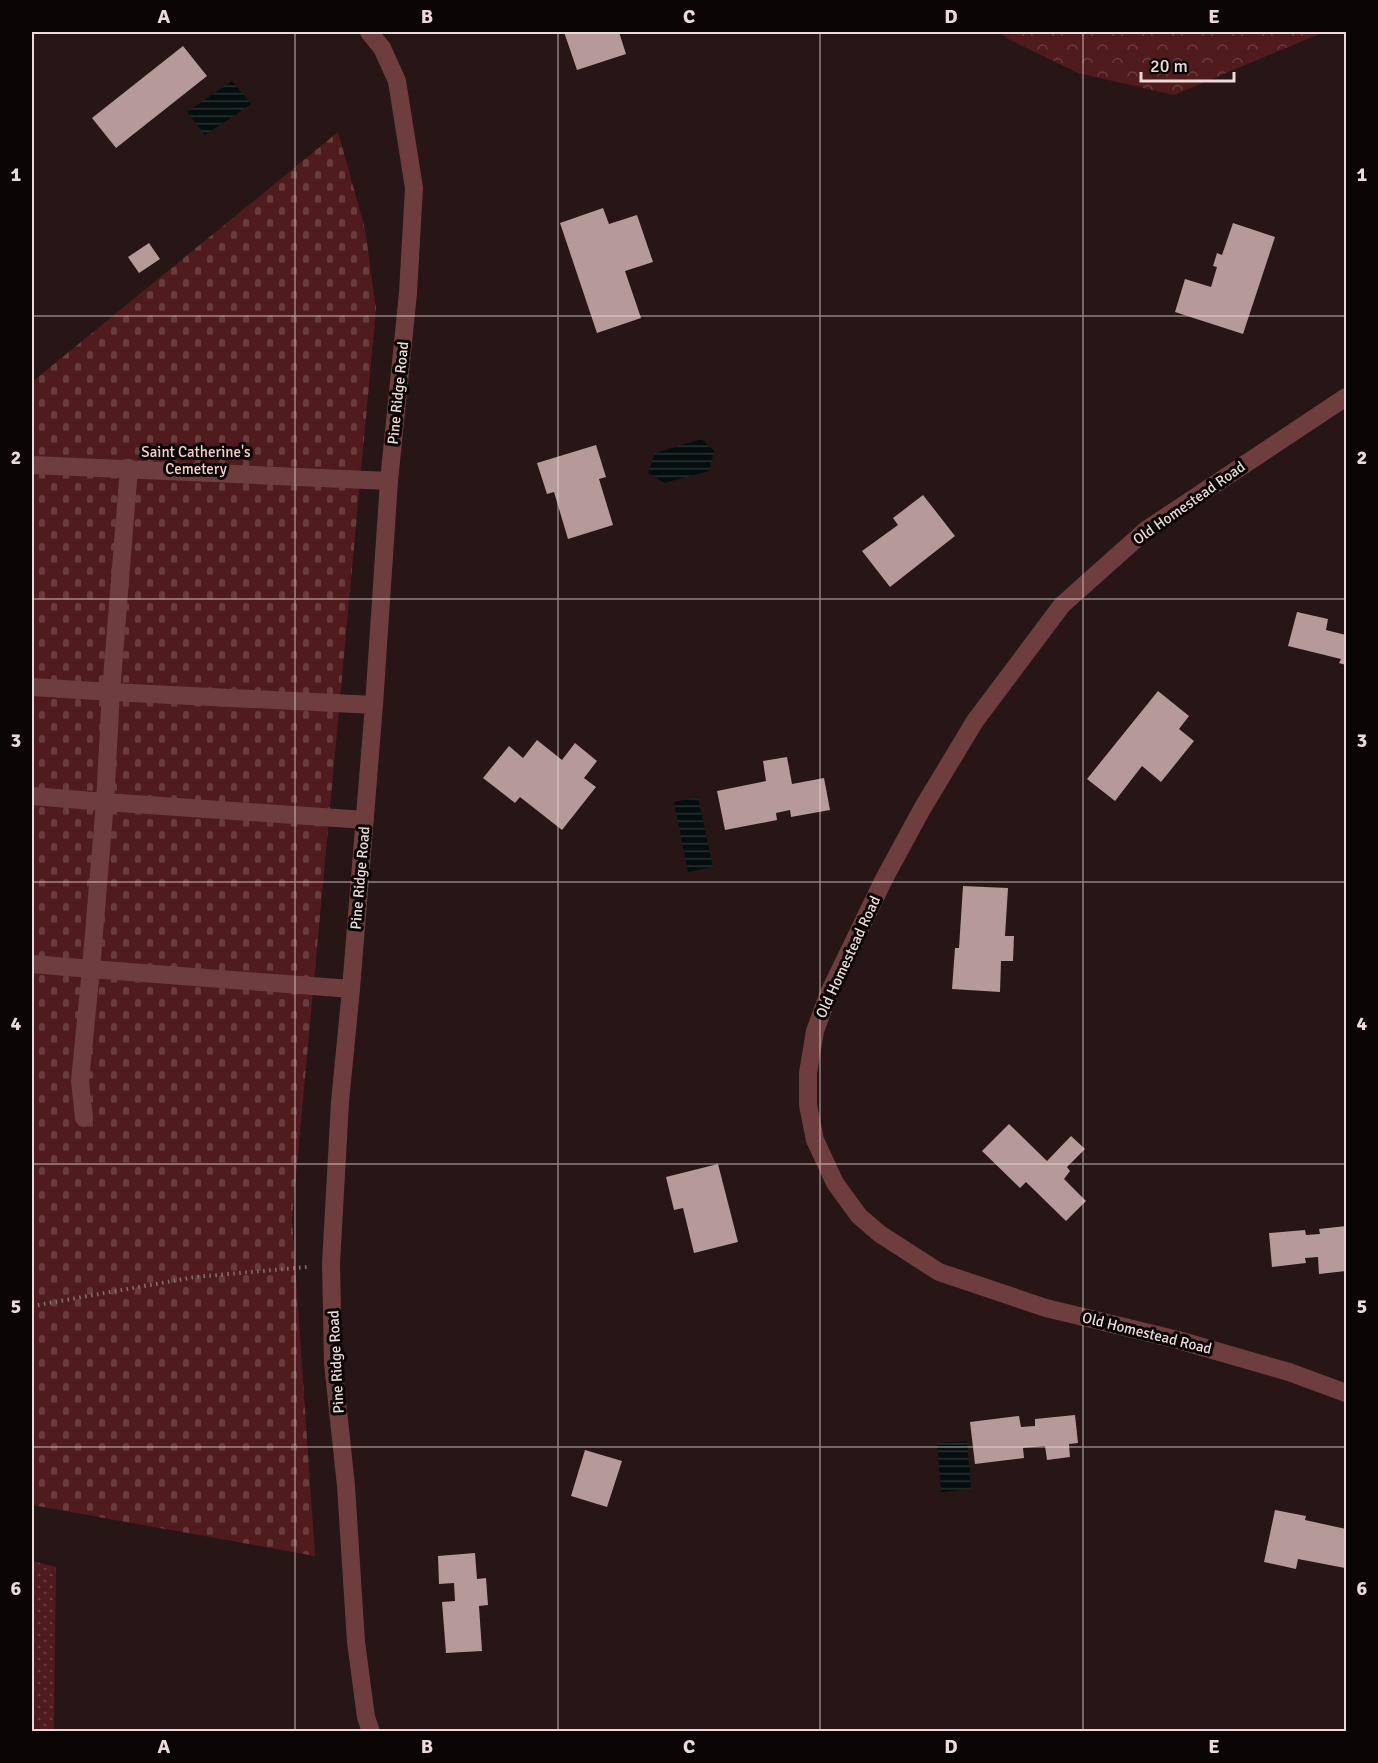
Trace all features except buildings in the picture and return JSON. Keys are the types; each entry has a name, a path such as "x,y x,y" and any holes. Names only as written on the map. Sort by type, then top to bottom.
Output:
{"street":[{"name":"Pine Ridge Road","path":"369,32 382,48 397,81 414,188 408,293 389,481 365,820 338,1122 332,1264 333,1363 346,1486 356,1642 370,1731"},
{"name":"Old Homestead Road","path":"1347,397 1146,530 1062,605 975,722 922,809 884,879 829,993 815,1031 808,1073 808,1105 815,1140 835,1183 859,1216 873,1228 939,1272 1046,1308 1178,1340 1289,1372 1347,1393"},
{"path":"32,465 389,481"},
{"path":"84,1118 81,1070 105,802 111,692 129,468"},
{"path":"32,687 374,705"},
{"path":"32,796 365,820"},
{"path":"32,964 351,989"}],"path":[{"path":"32,1306 195,1277 332,1264"}],"green space":[{"path":"1000,32 1324,32 1174,95 1078,73 1008,39"},
{"name":"Saint Catherine's Cemetery","path":"338,132 365,229 376,309 292,1219 315,1556 32,1505 32,382"},
{"path":"32,1561 56,1567 54,1731 32,1731"}],"shaded area":[{"path":"232,81 251,104 205,135 187,112"},
{"path":"702,439 714,451 709,471 664,483 648,473 655,453"},
{"path":"698,797 713,867 688,872 674,802"},
{"path":"967,1441 971,1489 941,1492 937,1443"}]}
